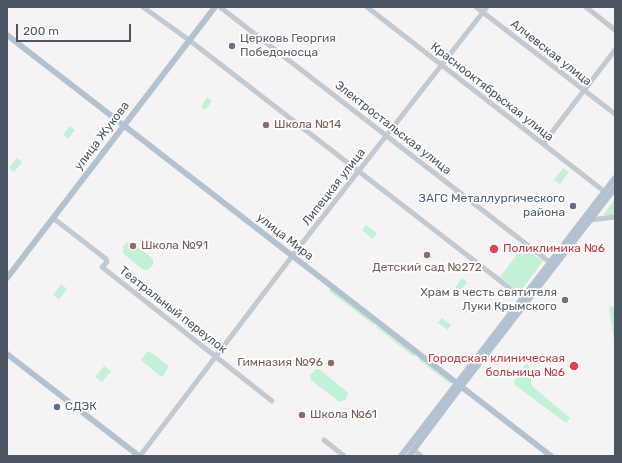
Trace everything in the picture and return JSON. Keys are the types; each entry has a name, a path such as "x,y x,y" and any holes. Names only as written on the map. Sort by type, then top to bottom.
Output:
{"main road":[{"name":"улица Жукова","path":"7,278 215,7"},
{"name":"улица Мира","path":"7,35 551,456"},
{"path":"552,264 615,178"},
{"path":"409,456 459,385 524,299 615,188"},
{"path":"7,354 139,456"},
{"path":"400,456 459,385"}],"street":[{"path":"143,7 189,40 524,299"},
{"name":"Электростальская улица","path":"220,7 552,264"},
{"name":"Краснооктябрьская улица","path":"367,7 605,192"},
{"name":"Алчевская улица","path":"476,7 615,114"},
{"name":"Липецкая улица","path":"139,456 292,256 487,7"},
{"path":"586,7 615,30"},
{"path":"543,144 615,50"},
{"path":"590,220 615,217"},
{"name":"Театральный переулок","path":"53,218 106,259 106,262 102,267 272,401"},
{"path":"324,440 344,456"},
{"path":"414,450 421,456"}],"green space":[{"path":"207,97 212,101 205,110 201,107"},
{"path":"70,126 75,130 68,139 63,135"},
{"path":"17,158 22,162 14,172 9,168"},
{"path":"563,168 569,172 560,184 554,180"},
{"path":"615,199 615,216 601,218"},
{"path":"366,225 377,233 373,239 362,230"},
{"path":"131,242 151,257 153,260 153,265 150,268 146,270 142,269 125,255 123,252 123,247 126,243"},
{"path":"522,248 543,261 520,292 500,277"},
{"path":"462,278 467,282 459,293 454,289"},
{"path":"61,284 67,289 59,299 53,295"},
{"path":"331,288 376,323 374,325 329,291"},
{"path":"615,306 615,341 614,341 609,307"},
{"path":"442,318 451,325 448,330 438,323"},
{"path":"378,324 416,354 414,357 376,327"},
{"path":"149,351 169,366 163,376 160,376 141,360"},
{"path":"420,357 452,381 450,384 418,359"},
{"path":"527,363 532,386 570,418 566,423 515,385 514,380"},
{"path":"104,366 111,371 102,382 95,377"},
{"path":"316,369 319,369 348,393 346,399 341,402 338,401 311,380 310,375"}],"place":[{"name":"Церковь Георгия Победоносца","path":"232,46"},
{"name":"Школа №14","path":"266,125"},
{"name":"ЗАГС Металлургического района","path":"573,206"},
{"name":"Школа №91","path":"133,246"},
{"name":"Поликлиника №6","path":"494,249"},
{"name":"Детский сад №272","path":"427,255"},
{"name":"Храм в честь святителя Луки Крымского","path":"565,300"},
{"name":"Гимназия №96","path":"331,363"},
{"name":"Городская клиническая больница №6","path":"574,366"},
{"name":"СДЭК","path":"57,407"},
{"name":"Школа №61","path":"302,415"}]}
